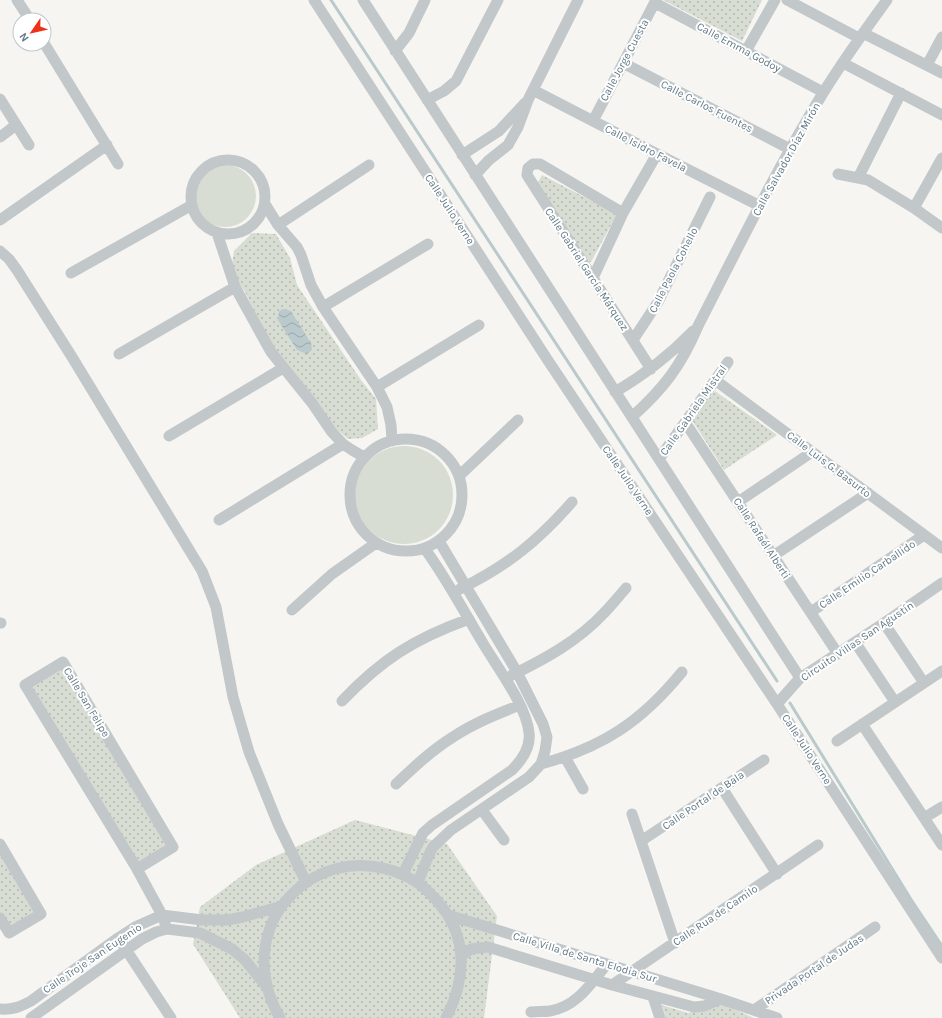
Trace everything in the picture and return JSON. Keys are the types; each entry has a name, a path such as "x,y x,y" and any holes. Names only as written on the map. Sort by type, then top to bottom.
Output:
{"street":[{"path":"18,0 25,12"},
{"name":"Calle Julio Verne","path":"314,0 548,359 777,704 942,958"},
{"path":"363,0 462,156 476,175 800,678"},
{"path":"395,51 409,33 425,0"},
{"path":"427,100 444,91 456,81 498,0"},
{"path":"476,175 489,160 508,145 518,127 528,100 578,0"},
{"path":"746,51 775,0"},
{"path":"787,0 942,73"},
{"name":"Calle Salvador Díaz Mirón","path":"632,417 664,386 677,368 790,149 823,92 887,0"},
{"name":"Calle Emma Godoy","path":"655,1 823,92"},
{"name":"Calle Jorge Cuesta","path":"593,121 655,1"},
{"path":"927,65 942,37"},
{"path":"50,52 118,164"},
{"name":"Calle Carlos Fuentes","path":"623,63 790,149"},
{"path":"843,63 942,115"},
{"name":"Calle Isidro Favela","path":"533,90 760,206"},
{"path":"858,178 901,93"},
{"path":"0,99 29,145"},
{"path":"462,156 499,131 528,100"},
{"path":"0,137 16,125"},
{"path":"0,220 107,145"},
{"path":"593,278 624,213 657,154"},
{"path":"914,208 942,158"},
{"path":"222,160 234,160 250,167 262,180 265,192 265,204 261,216 252,226 242,232 229,234 217,233 200,222 195,214 192,204 191,192 194,181 201,171 210,164 222,160"},
{"name":"Calle Gabriel García Márquez","path":"624,213 540,164 533,164 528,168 527,175 651,369"},
{"path":"278,224 369,165"},
{"path":"838,174 868,180 914,208 942,228"},
{"name":"Calle Paola Cohello","path":"633,340 658,302 710,197"},
{"path":"71,273 192,204"},
{"path":"265,204 278,224 297,247 312,285 323,307 377,388 387,407 392,425 392,440"},
{"path":"217,233 235,287 258,332 271,352 312,403 331,431 343,444 364,457"},
{"path":"323,307 428,244"},
{"path":"0,250 9,259 67,350 202,571 216,607 233,697 249,752 278,824 306,882"},
{"path":"119,354 235,287"},
{"path":"377,388 479,325"},
{"name":"Calle Salvador Díaz Mirón","path":"616,392 651,369 676,348 698,326"},
{"name":"Calle Gabriela Mistral","path":"659,459 728,362"},
{"path":"169,436 283,368"},
{"name":"Calle Luis G. Basurto","path":"715,380 942,548"},
{"path":"459,476 518,420"},
{"name":"Calle Rafaél Alberti","path":"685,422 838,654"},
{"path":"406,439 420,441 444,453 453,464 459,476 462,490 462,505 458,519 450,531 439,541 425,549 413,552 400,552 388,549 376,543 364,532 355,519 350,503 350,486 355,471 364,457 377,447 392,440 406,439"},
{"path":"219,520 343,444"},
{"path":"738,502 812,452"},
{"path":"773,556 868,493"},
{"path":"454,592 490,574 513,559 554,523 572,502"},
{"name":"Calle Emilio Carballido","path":"810,612 924,535"},
{"path":"418,882 428,857 434,848 451,830 529,777 540,764 545,751 546,738 543,724 517,672 439,541"},
{"path":"292,610 332,574 376,543"},
{"path":"403,874 423,834 432,825 512,770 520,762 527,750 530,735 527,720 520,705 454,592 425,549"},
{"name":"Circuito Villas San Agustín","path":"777,704 800,678 942,583"},
{"path":"504,678 547,657 576,638 603,614 626,588"},
{"path":"342,701 363,679 412,643 469,619"},
{"path":"884,623 924,682"},
{"path":"855,642 896,702"},
{"name":"Calle San Felipe","path":"137,869 173,847 63,662 25,684 137,869 162,915 167,929"},
{"path":"837,741 942,671"},
{"path":"540,764 565,757 610,737 649,709 682,672"},
{"path":"396,784 423,758 453,737 486,719 520,705"},
{"path":"862,724 942,845"},
{"path":"565,757 583,789"},
{"name":"Calle Portal de Bala","path":"642,841 764,760"},
{"path":"722,788 777,874"},
{"path":"924,818 942,807"},
{"path":"482,810 504,840"},
{"path":"632,814 675,943"},
{"path":"0,844 41,914 9,933 0,918"},
{"name":"Calle Rua de Camilo","path":"612,985 818,845"},
{"path":"280,1018 272,1005 266,987 264,970 266,942 273,921 282,906 295,891 306,882 324,872 340,867 356,865 388,868 418,882 435,897 448,915 457,935 461,956 461,975 457,994 446,1018"},
{"path":"162,915 202,920 227,920 282,906"},
{"name":"Calle Troje San Eugenio","path":"0,1009 9,1010 19,1008 31,1001 118,938 135,927 162,915"},
{"name":"Calle Villa de Santa Elodia Sur","path":"448,915 721,998 777,1018"},
{"path":"200,933 202,920"},
{"name":"Privada Portal de Judas","path":"754,1010 875,927"},
{"name":"Calle Troje San Eugenio","path":"38,1016 126,950 156,932 167,929 200,933 232,949 245,960 266,987"},
{"path":"118,938 171,1018"},
{"name":"Calle Villa de Santa Elodia Sur","path":"461,956 471,949 488,948 653,997 694,1007 704,1006 721,998"},
{"path":"531,1012 551,1011 566,1005 582,994 607,964"},
{"path":"653,997 660,1018"},
{"path":"31,1001 38,1016"}],"shaded area":[{"path":"663,0 762,0 742,41"},
{"path":"225,165 242,170 247,174 251,179 256,196 251,213 247,218 242,222 225,227 208,222 203,218 199,213 194,196 199,179 203,174 208,170"},
{"path":"542,175 617,214 591,262 587,261 537,184"},
{"path":"252,233 276,234 290,258 297,285 361,380 376,399 378,429 362,438 348,439 331,424 270,343 245,292 231,272 234,251"},
{"path":"715,391 777,435 724,470 692,420"},
{"path":"404,446 423,449 439,460 450,476 453,495 450,514 439,530 423,541 404,544 385,541 369,530 358,514 355,495 358,476 369,460 385,449"},
{"path":"61,668 166,845 138,864 30,687"},
{"path":"355,820 447,844 497,916 484,1018 240,1018 193,944 200,907 256,865"},
{"path":"0,846 39,912 11,931 0,913"},
{"path":"721,1003 754,1018 666,1018 662,1005 688,1013"}],"water":[{"path":"283,309 291,311 311,343 312,350 307,354 297,350 278,320 279,311"}],"waterway":[{"path":"331,0 777,681"},
{"path":"790,703 912,901 942,946"}]}
